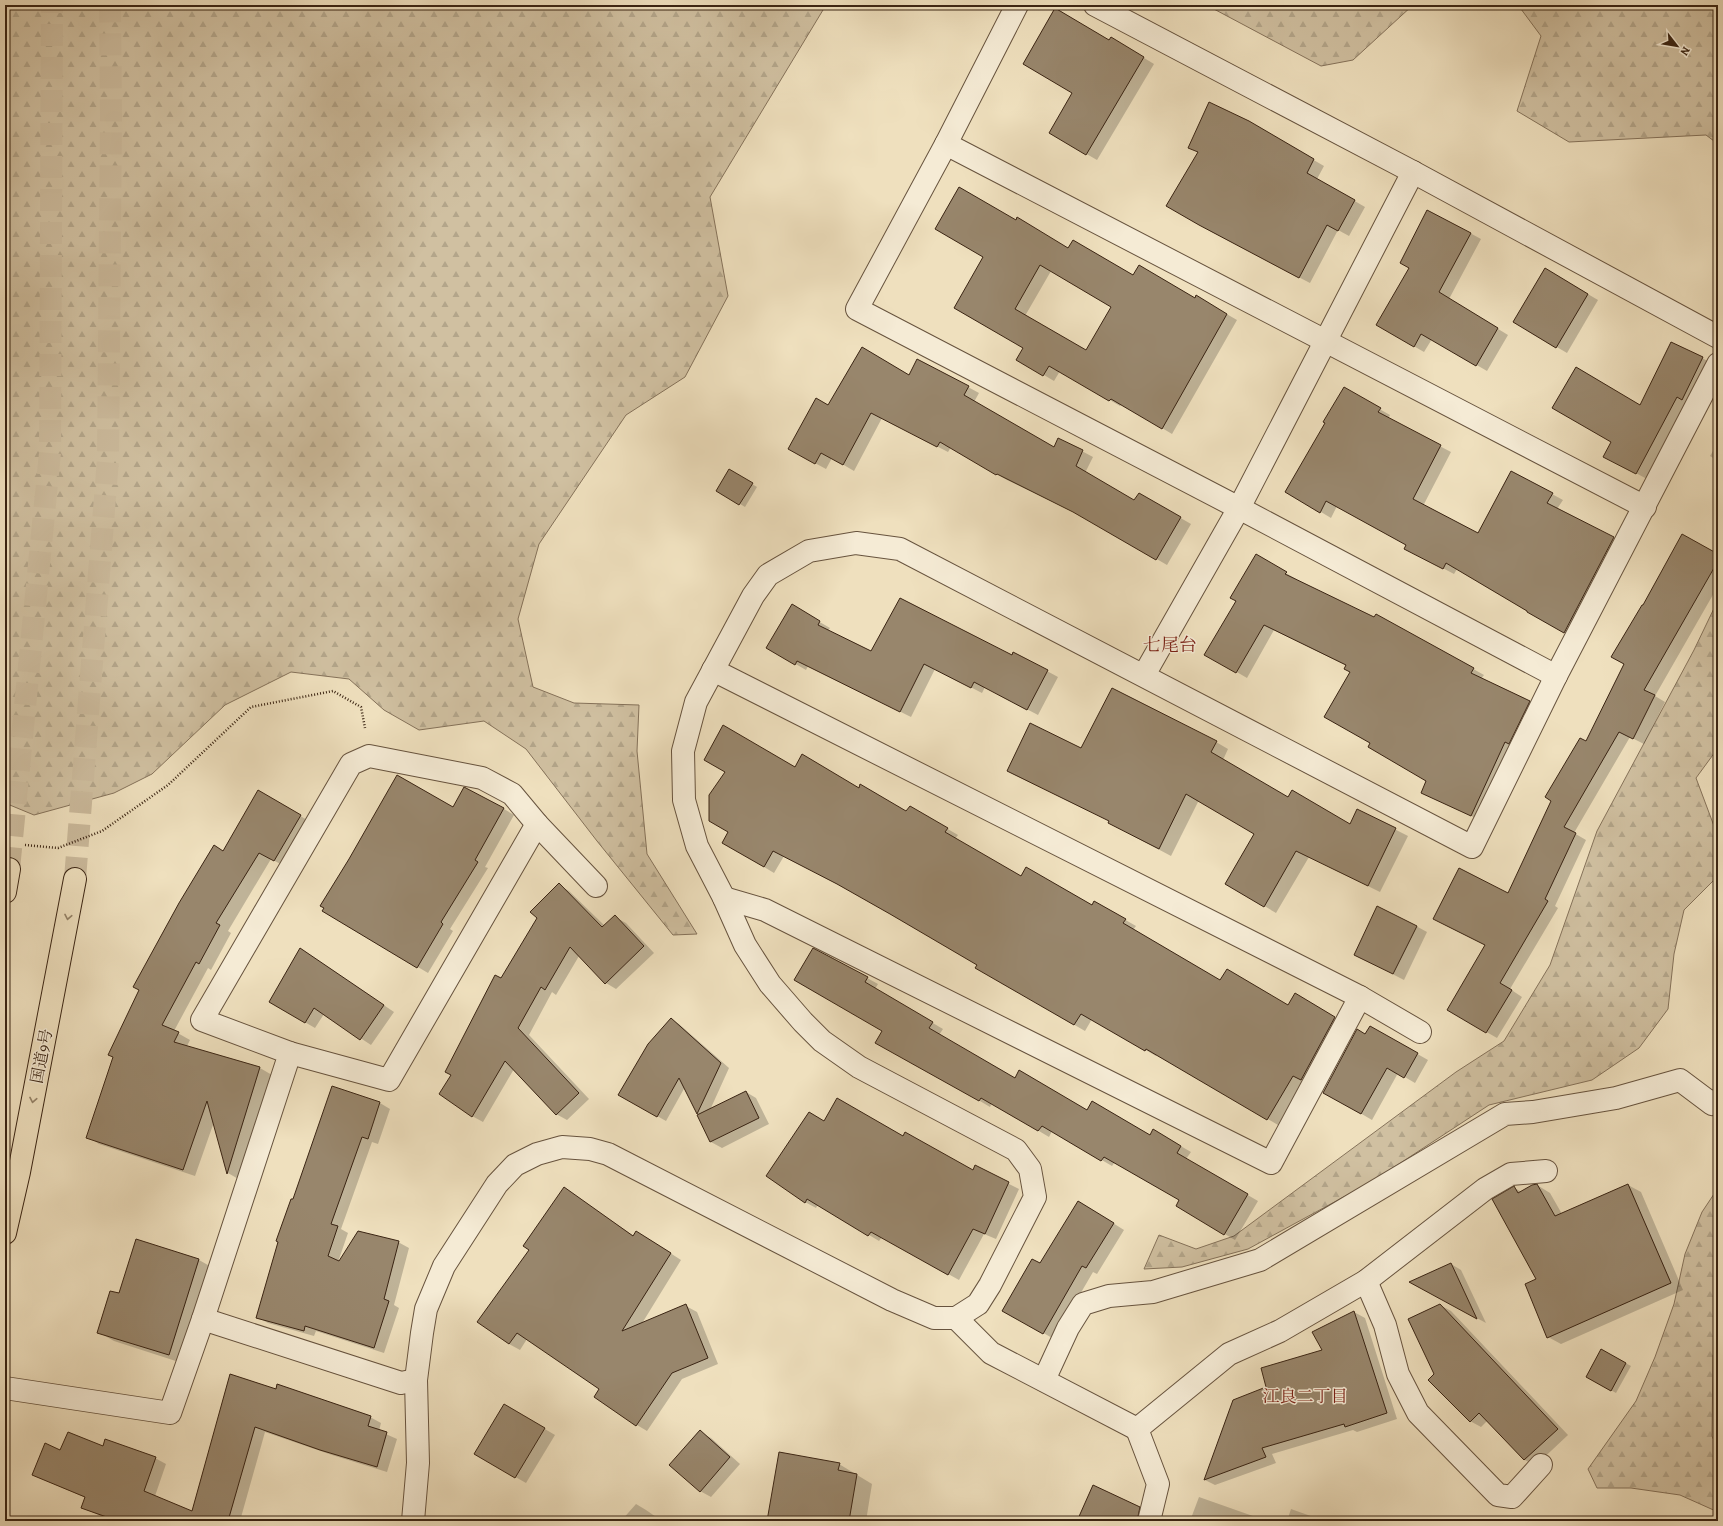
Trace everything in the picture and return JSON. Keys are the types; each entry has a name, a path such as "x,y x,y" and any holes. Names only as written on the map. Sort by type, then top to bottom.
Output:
{"highway":[{"path":"5,892 9,869"},
{"name":"国道9号","path":"5,1233 19,1172 75,879"}],"street":[{"path":"1017,5 946,144 857,310 1239,508 1556,676"},
{"path":"1095,5 1413,172 1718,337"},
{"path":"946,144 1645,507"},
{"path":"1144,675 1239,508 1413,172"},
{"path":"413,1521 418,1463 416,1380 426,1309 444,1266 497,1184 515,1165 537,1154 562,1147 590,1149 608,1154 892,1300 934,1318 956,1318 978,1304 990,1285 1035,1197 1030,1169 1016,1150 859,1067 822,1040 803,1022 770,984 745,945 724,898 697,846 684,800 683,751 696,702 753,596 768,575 809,551 856,543 900,550 1144,675 1472,847 1556,676 1718,364"},
{"path":"713,670 1360,997 1420,1032"},
{"path":"537,824 389,1080 290,1053 202,1020 351,764 369,756 482,778 512,794 537,824 596,886"},
{"path":"724,898 765,910 1271,1163 1360,997"},
{"path":"5,1388 170,1413 203,1319 290,1053"},
{"path":"1044,1380 1068,1328 1083,1304 1109,1296 1153,1292 1260,1260 1505,1114 1533,1112 1616,1098 1680,1080 1712,1104 1718,1100"},
{"path":"1137,1429 1228,1354 1280,1331 1366,1281 1485,1189 1510,1174 1546,1171"},
{"path":"1366,1281 1385,1325 1398,1374 1418,1413 1498,1495 1512,1497 1541,1465"},
{"path":"956,1318 991,1353 1137,1429 1158,1484 1149,1521"},
{"path":"203,1319 401,1383 416,1380"}],"path":[{"path":"20,844 58,848 102,832 168,785 251,707 333,692 361,707 369,756"}],"green space":[{"path":"5,5 826,5 710,197 728,296 685,377 626,415 539,544 518,619 533,687 574,703 639,705 637,751 647,854 697,934 673,935 597,841 526,749 484,721 419,730 384,710 349,679 291,672 225,705 152,774 114,793 34,815 5,803"},
{"path":"1212,5 1413,5 1353,60 1321,66 1212,8"},
{"path":"1518,5 1718,5 1718,144 1706,135 1569,142 1517,111 1541,36"},
{"path":"1718,600 1718,748 1696,778 1714,826 1718,846 1718,876 1684,910 1674,954 1668,1009 1639,1048 1592,1080 1489,1105 1373,1181 1248,1249 1182,1267 1144,1269 1159,1235 1196,1249 1234,1236 1456,1072 1504,1041 1550,965 1597,831 1694,650"},
{"path":"1718,1188 1718,1348 1713,1355 1712,1436 1718,1450 1718,1512 1680,1495 1631,1488 1597,1488 1588,1469 1636,1401 1655,1357 1674,1304 1685,1254 1702,1212"}],"building":[{"path":"1055,8 1109,40 1111,37 1144,57 1086,155 1049,133 1072,93 1023,64"},
{"path":"1209,102 1249,121 1314,159 1307,173 1355,200 1338,231 1327,225 1299,278 1166,206 1198,152 1188,148"},
{"path":"959,187 1016,220 1017,217 1068,248 1073,240 1133,275 1139,265 1195,298 1196,295 1227,314 1162,429 1111,399 1109,401 1049,366 1043,376 1016,360 1023,348 954,308 983,257 935,229","holes":["1040,265 1111,307 1086,350 1015,309"]},
{"path":"1427,210 1471,233 1439,292 1498,328 1476,366 1421,334 1414,347 1376,325 1409,268 1400,263"},
{"path":"1545,268 1588,294 1556,348 1513,322"},
{"path":"1671,342 1703,357 1682,400 1677,397 1636,474 1603,457 1611,442 1552,408 1576,367 1640,405"},
{"path":"862,347 909,375 917,359 969,386 964,395 1054,447 1058,438 1083,450 1076,466 1134,500 1139,493 1181,517 1156,560 1073,512 997,474 996,475 940,442 937,447 871,413 843,465 821,453 815,464 788,449 816,398 828,405"},
{"path":"1344,387 1381,408 1378,412 1441,445 1413,499 1478,533 1511,471 1553,493 1547,503 1614,537 1564,633 1446,563 1443,569 1404,549 1406,545 1326,501 1320,513 1285,492"},
{"path":"729,469 753,483 739,505 716,491"},
{"path":"1682,534 1718,554 1718,561 1644,690 1655,695 1633,739 1619,732 1564,827 1576,833 1545,899 1548,901 1500,983 1512,990 1486,1033 1447,1010 1485,945 1433,919 1459,868 1508,893 1551,801 1545,797 1580,738 1586,741 1624,664 1611,657 1643,605"},
{"path":"1256,554 1287,572 1285,574 1374,617 1376,614 1474,668 1471,673 1530,701 1509,744 1505,742 1471,816 1421,793 1426,781 1368,747 1370,743 1324,717 1350,672 1344,669 1346,665 1264,625 1236,673 1204,655 1236,601 1230,598"},
{"path":"900,598 1012,655 1013,652 1048,670 1027,710 974,682 971,688 924,664 900,712 797,661 795,665 766,648 792,604 820,621 818,625 871,651"},
{"path":"1112,688 1217,741 1211,752 1288,797 1292,790 1350,824 1357,809 1396,828 1368,886 1296,851 1264,907 1225,884 1254,834 1186,794 1159,849 1108,823 1109,821 1007,771 1030,723 1081,748"},
{"path":"723,725 795,767 802,754 859,788 860,784 906,811 910,806 948,828 945,832 1021,876 1026,867 1092,905 1094,901 1126,919 1123,923 1220,980 1227,969 1288,1005 1295,993 1335,1017 1301,1080 1293,1076 1267,1120 1146,1049 1145,1051 1081,1014 1074,1025 975,968 977,965 890,914 837,884 773,851 764,867 722,843 728,832 709,821 709,795 725,772 704,760"},
{"path":"397,775 453,807 464,787 504,808 475,860 478,862 441,922 443,924 417,968 322,911 324,908 320,906"},
{"path":"258,790 301,815 274,861 259,853 216,923 220,925 199,964 196,962 162,1025 179,1032 174,1042 260,1067 227,1174 207,1101 183,1170 86,1138 113,1057 108,1055 139,990 133,987 179,903 214,845 223,851"},
{"path":"559,883 602,927 615,915 644,946 605,984 570,947 545,990 541,987 518,1028 579,1093 556,1115 505,1061 472,1117 439,1094 451,1075 445,1072 495,975 501,978 537,918 530,912"},
{"path":"1377,906 1417,926 1393,974 1354,955"},
{"path":"300,948 384,1005 360,1040 314,1008 305,1023 269,1002"},
{"path":"813,948 868,977 865,982 933,1022 929,1028 1015,1078 1019,1070 1087,1110 1092,1101 1150,1135 1153,1129 1181,1146 1177,1153 1248,1194 1224,1235 1176,1206 1179,1200 1104,1157 1101,1161 1042,1126 1038,1131 981,1098 979,1101 875,1043 882,1031 794,980"},
{"path":"671,1018 721,1063 697,1114 679,1078 657,1117 618,1095 648,1044"},
{"path":"1370,1026 1418,1053 1404,1078 1387,1068 1361,1114 1323,1093 1357,1029 1365,1034"},
{"path":"332,1086 380,1102 368,1139 362,1137 331,1224 338,1226 328,1256 339,1261 358,1231 399,1241 384,1299 389,1301 374,1348 305,1326 304,1331 256,1318 278,1242 276,1241 291,1199 293,1199"},
{"path":"746,1091 759,1118 710,1142 697,1115"},
{"path":"837,1098 903,1136 905,1132 973,1170 975,1165 1009,1182 985,1234 973,1229 948,1275 871,1232 868,1236 807,1199 805,1203 766,1176 809,1112 824,1121"},
{"path":"1537,1184 1555,1216 1628,1184 1671,1283 1547,1338 1525,1284 1536,1279 1492,1199 1514,1186 1518,1193 1532,1185"},
{"path":"564,1187 633,1236 636,1231 671,1253 622,1331 686,1304 708,1358 672,1373 636,1426 594,1397 599,1389 517,1333 509,1344 477,1322 529,1250 523,1246"},
{"path":"1078,1201 1114,1223 1086,1268 1082,1266 1043,1334 1002,1311 1032,1259 1040,1263"},
{"path":"136,1239 199,1259 169,1355 97,1333 110,1291 119,1293"},
{"path":"1451,1263 1477,1319 1409,1282"},
{"path":"1440,1304 1558,1429 1524,1460 1479,1413 1470,1422 1428,1380 1434,1374 1408,1319"},
{"path":"1354,1311 1387,1413 1345,1427 1344,1424 1262,1448 1266,1457 1204,1480 1233,1400 1266,1387 1261,1368 1322,1350 1312,1332"},
{"path":"1601,1349 1626,1363 1611,1391 1586,1377"},
{"path":"230,1374 276,1389 277,1384 371,1416 368,1426 387,1432 377,1467 320,1450 255,1427 228,1521 118,1521 81,1508 85,1497 32,1475 45,1443 60,1450 68,1432 103,1446 105,1439 156,1457 144,1491 192,1511"},
{"path":"504,1404 545,1428 515,1478 474,1454"},
{"path":"700,1430 730,1457 700,1492 669,1465"},
{"path":"779,1452 840,1463 838,1470 857,1474 849,1521 767,1521"},
{"path":"1093,1485 1140,1507 1137,1521 1077,1521"}],"tunnel":[{"path":"9,869 50,453 52,5"},
{"path":"75,879 108,459 111,117 110,5"}],"district":[{"name":"七尾台","path":"1170,645"},
{"name":"江良二丁目","path":"1305,1396"}]}
